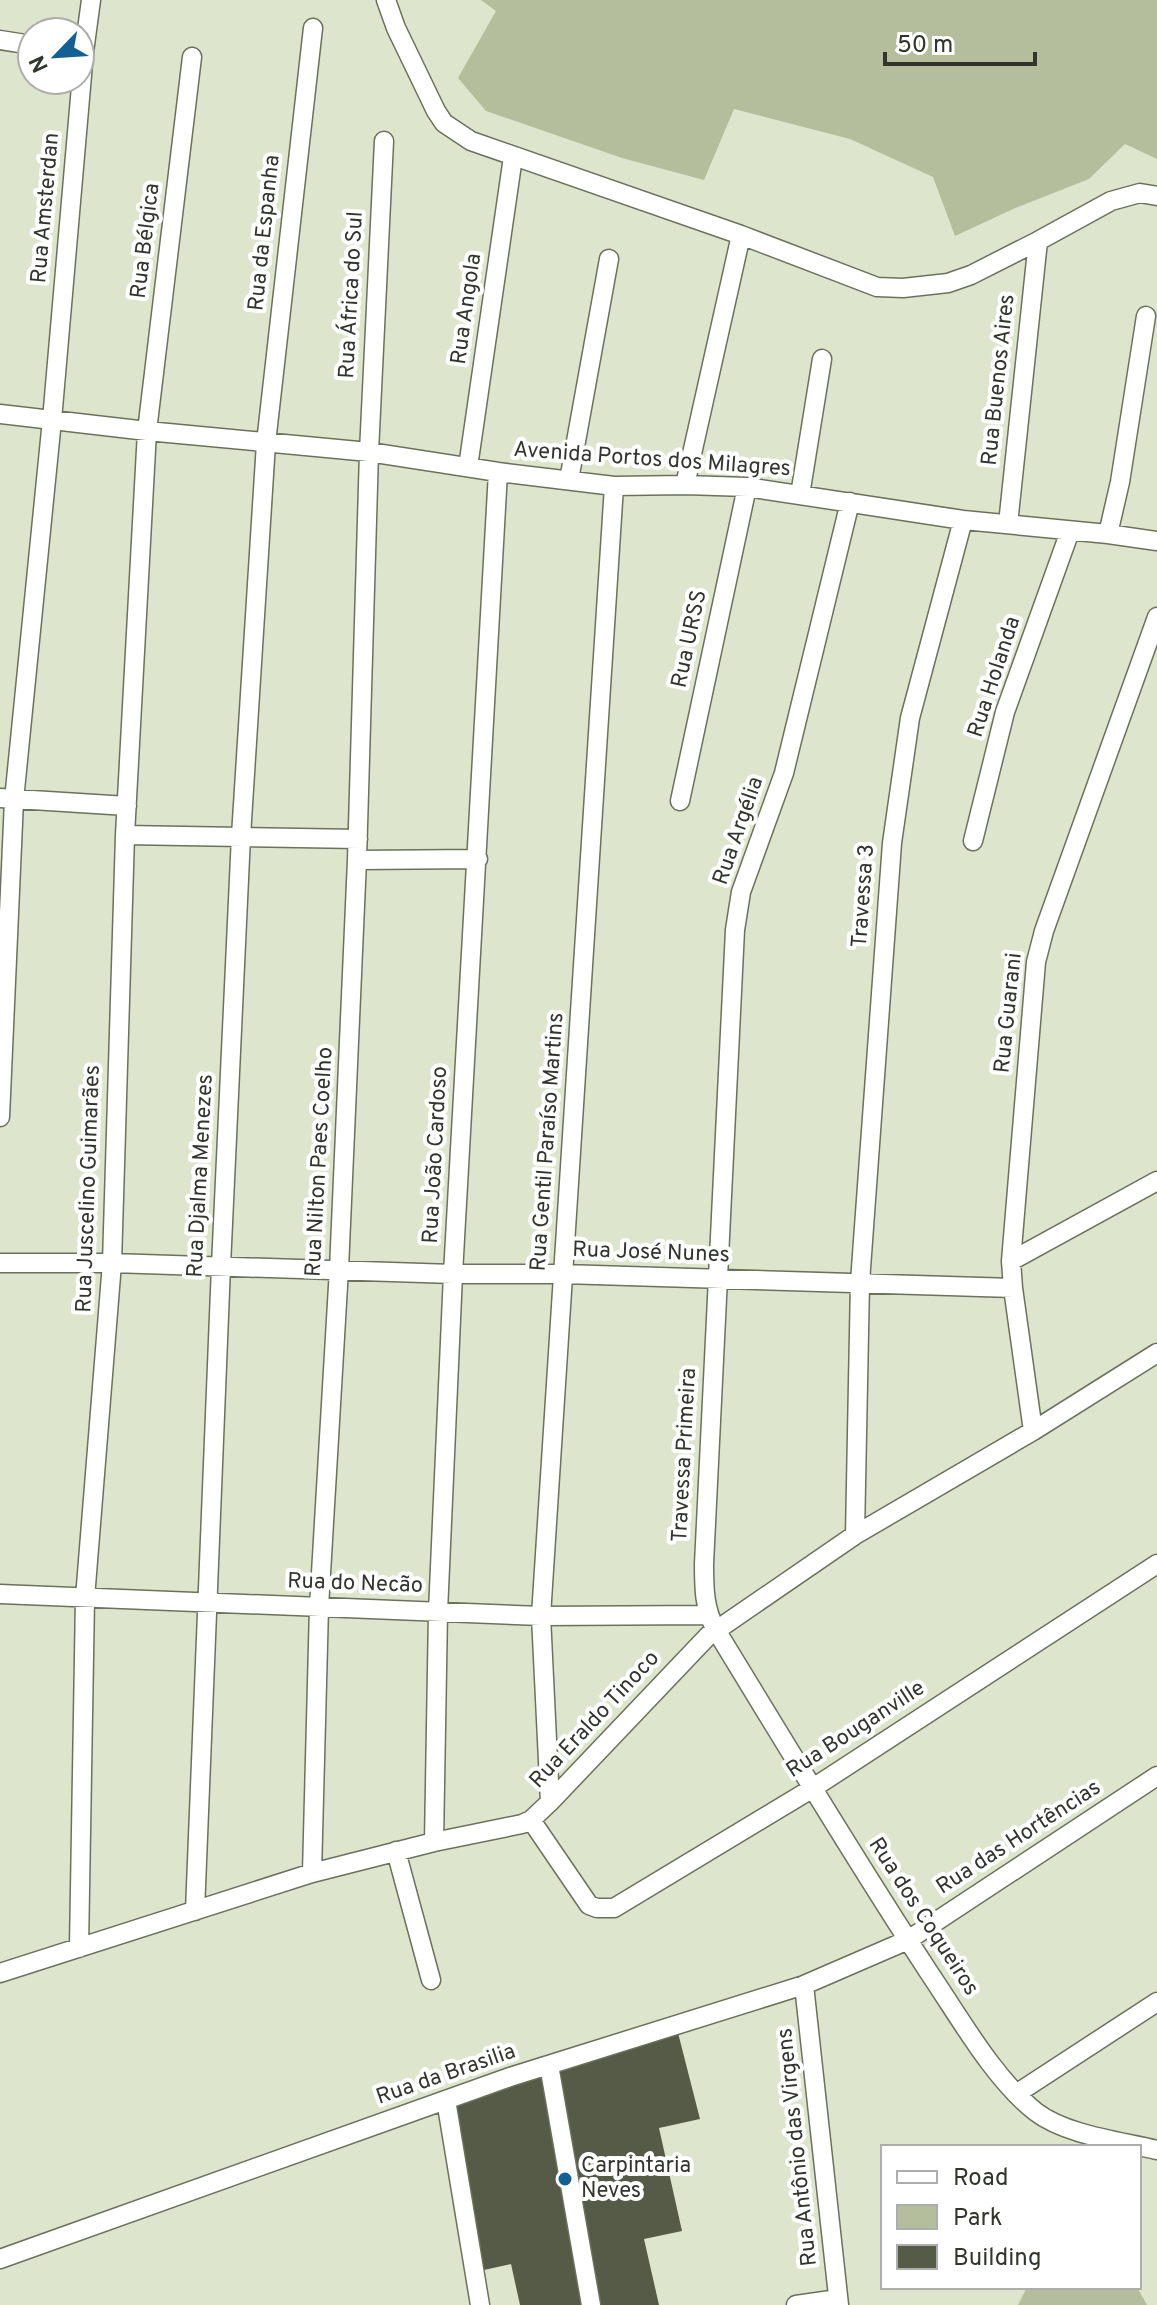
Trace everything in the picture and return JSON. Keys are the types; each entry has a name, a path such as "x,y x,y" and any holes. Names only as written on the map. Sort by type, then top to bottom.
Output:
{"street":[{"path":"386,0 426,94 444,123 471,141 741,235 877,287 903,288 948,283 971,275 1111,201 1140,193 1157,196"},
{"name":"Rua da Espanha","path":"266,443 313,28"},
{"name":"Rua Bélgica","path":"147,431 192,57"},
{"name":"Rua Amsterdan","path":"0,1117 7,799 52,420 78,96"},
{"name":"Rua África do Sul","path":"369,452 384,141"},
{"name":"Rua Angola","path":"468,467 513,157"},
{"path":"685,485 741,235"},
{"name":"Rua Buenos Aires","path":"1008,524 1038,241"},
{"path":"569,480 609,259"},
{"path":"1108,534 1120,482 1146,316"},
{"path":"800,495 822,359"},
{"name":"Avenida Portos dos Milagres","path":"0,414 369,452 614,486 747,487 963,520 1157,541"},
{"name":"Rua Juscelino Guimarães","path":"79,1948 85,1598 112,1263 125,835 147,431"},
{"name":"Rua Djalma Menezes","path":"195,1911 241,836 266,443"},
{"name":"Rua Nilton Paes Coelho","path":"312,1873 319,1607 339,1269 358,839 369,452"},
{"name":"Rua João Cardoso","path":"434,1842 438,1612 453,1274 498,472"},
{"name":"Rua Gentil Paraíso Martins","path":"550,1802 541,1616 614,486"},
{"name":"Rua URSS","path":"680,801 747,487"},
{"name":"Rua Argélia","path":"717,1279 735,930 741,892 784,773 850,502"},
{"name":"Travessa 3","path":"855,1535 860,1282 892,843 910,718 963,520"},
{"name":"Rua Holanda","path":"973,841 1005,712 1070,531"},
{"name":"Rua Guarani","path":"1033,1431 1011,1261 1031,1007 1039,947 1157,617"},
{"path":"7,799 127,806"},
{"path":"125,835 358,839"},
{"path":"357,860 478,859"},
{"path":"1011,1261 1157,1181"},
{"name":"Rua José Nunes","path":"0,1263 563,1274 1013,1288"},
{"name":"Travessa Primeira","path":"712,1623 704,1564 717,1279"},
{"name":"Rua Eraldo Tinoco","path":"0,1973 312,1873 531,1820 697,1647 712,1623 1157,1353"},
{"name":"Rua Bouganville","path":"531,1820 593,1907 614,1908 813,1788 1157,1564"},
{"name":"Rua do Necão","path":"0,1594 712,1623"},
{"name":"Rua dos Coqueiros","path":"712,1623 908,1940 1002,2078 1037,2113 1067,2128 1137,2145"},
{"name":"Rua das Hortências","path":"908,1940 1157,1776"},
{"path":"396,1851 431,1980"},
{"name":"Rua da Brasilia","path":"0,2259 446,2100 804,1985 908,1940"},
{"name":"Rua Antônio das Virgens","path":"804,1985 838,2302"},
{"path":"1016,2094 1157,2002"},
{"path":"549,2065 591,2305"},
{"path":"446,2100 480,2305"},
{"path":"796,2305 838,2302"}],"green space":[{"path":"481,0 1157,0 1157,159 1125,144 1089,179 955,236 933,177 850,139 734,109 704,180 622,158 486,111 458,78 496,11"},
{"path":"1026,2289 1138,2289 1147,2305 1018,2305"}],"building":[{"name":"Carpintaria Neves","path":"676,2025 700,2119 659,2128 682,2231 644,2239 659,2305 520,2305 511,2264 475,2272 446,2100"}],"place":[{"name":"Carpintaria Neves","path":"565,2179"}]}
